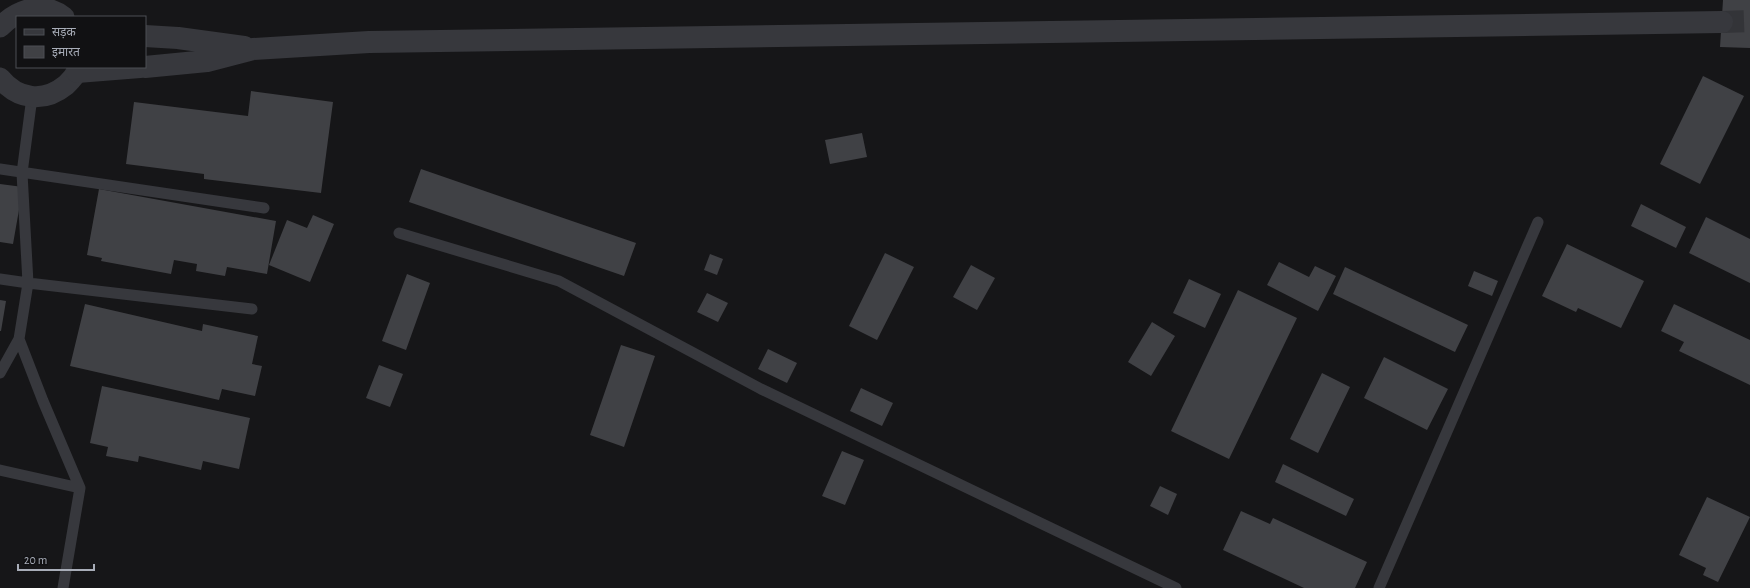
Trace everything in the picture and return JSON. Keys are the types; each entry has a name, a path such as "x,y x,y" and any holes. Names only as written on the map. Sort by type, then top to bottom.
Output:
{"street":[{"path":"0,27 11,16 32,4 48,9 62,16"},
{"path":"146,67 207,61 253,49 369,42 1722,22"},
{"path":"146,36 178,38 253,49"},
{"path":"0,78 4,83 17,92 32,97 57,92 73,79 78,69 109,68"}],"lane":[{"path":"0,373 19,339 28,283 22,173 32,97"},
{"path":"0,169 264,208"},
{"path":"1379,588 1538,222"},
{"path":"399,233 559,281 761,389 1176,588"},
{"path":"0,278 28,283 252,309"},
{"path":"19,339 43,401 80,488 63,588"},
{"path":"0,470 80,488"}],"building":[{"path":"1723,0 1750,0 1750,48 1720,47"},
{"path":"1703,76 1744,96 1700,184 1660,164"},
{"path":"251,91 333,102 321,193 204,179 204,174 126,164 134,102 248,116"},
{"path":"862,133 867,157 830,164 825,140"},
{"path":"421,169 636,243 624,276 409,202"},
{"path":"0,184 23,187 13,244 0,242"},
{"path":"99,189 276,221 267,274 227,267 225,276 196,271 197,264 174,260 171,274 101,261 102,258 87,255"},
{"path":"1641,204 1686,227 1676,248 1631,226"},
{"path":"313,215 334,224 310,282 269,265 287,220 307,228"},
{"path":"1706,217 1750,239 1750,283 1689,253"},
{"path":"1567,244 1644,281 1621,328 1578,308 1576,312 1542,296"},
{"path":"885,253 914,267 877,340 849,326"},
{"path":"710,254 723,259 717,275 704,270"},
{"path":"1279,262 1309,277 1315,266 1336,276 1318,311 1267,285"},
{"path":"971,265 995,278 977,310 953,297"},
{"path":"1345,267 1468,325 1455,352 1333,294"},
{"path":"1474,271 1498,281 1492,296 1468,286"},
{"path":"407,274 430,283 406,350 382,341"},
{"path":"1189,279 1221,294 1205,328 1173,313"},
{"path":"1238,290 1297,318 1229,459 1171,431"},
{"path":"707,293 728,303 718,322 697,312"},
{"path":"0,300 6,301 1,331 0,331"},
{"path":"85,304 202,331 203,324 258,336 252,364 262,366 255,396 222,389 219,400 70,366"},
{"path":"1674,304 1750,340 1750,385 1679,351 1684,342 1661,331"},
{"path":"1152,322 1175,336 1151,376 1128,362"},
{"path":"621,345 655,356 624,447 590,435"},
{"path":"768,349 797,363 787,383 758,369"},
{"path":"1384,357 1448,389 1427,430 1364,398"},
{"path":"379,365 403,374 390,407 366,398"},
{"path":"1322,373 1350,387 1318,453 1290,439"},
{"path":"102,386 250,418 239,469 203,461 201,470 139,456 138,462 106,456 108,447 90,443"},
{"path":"861,388 893,403 882,426 850,411"},
{"path":"842,451 864,460 845,505 822,496"},
{"path":"1283,464 1354,499 1346,516 1275,482"},
{"path":"1160,486 1177,494 1168,515 1150,506"},
{"path":"1707,497 1750,517 1718,582 1703,575 1706,568 1679,555"},
{"path":"1241,511 1270,524 1273,518 1367,562 1355,588 1304,588 1223,550"}],"tunnel":[{"path":"1722,22 1750,21"}]}
